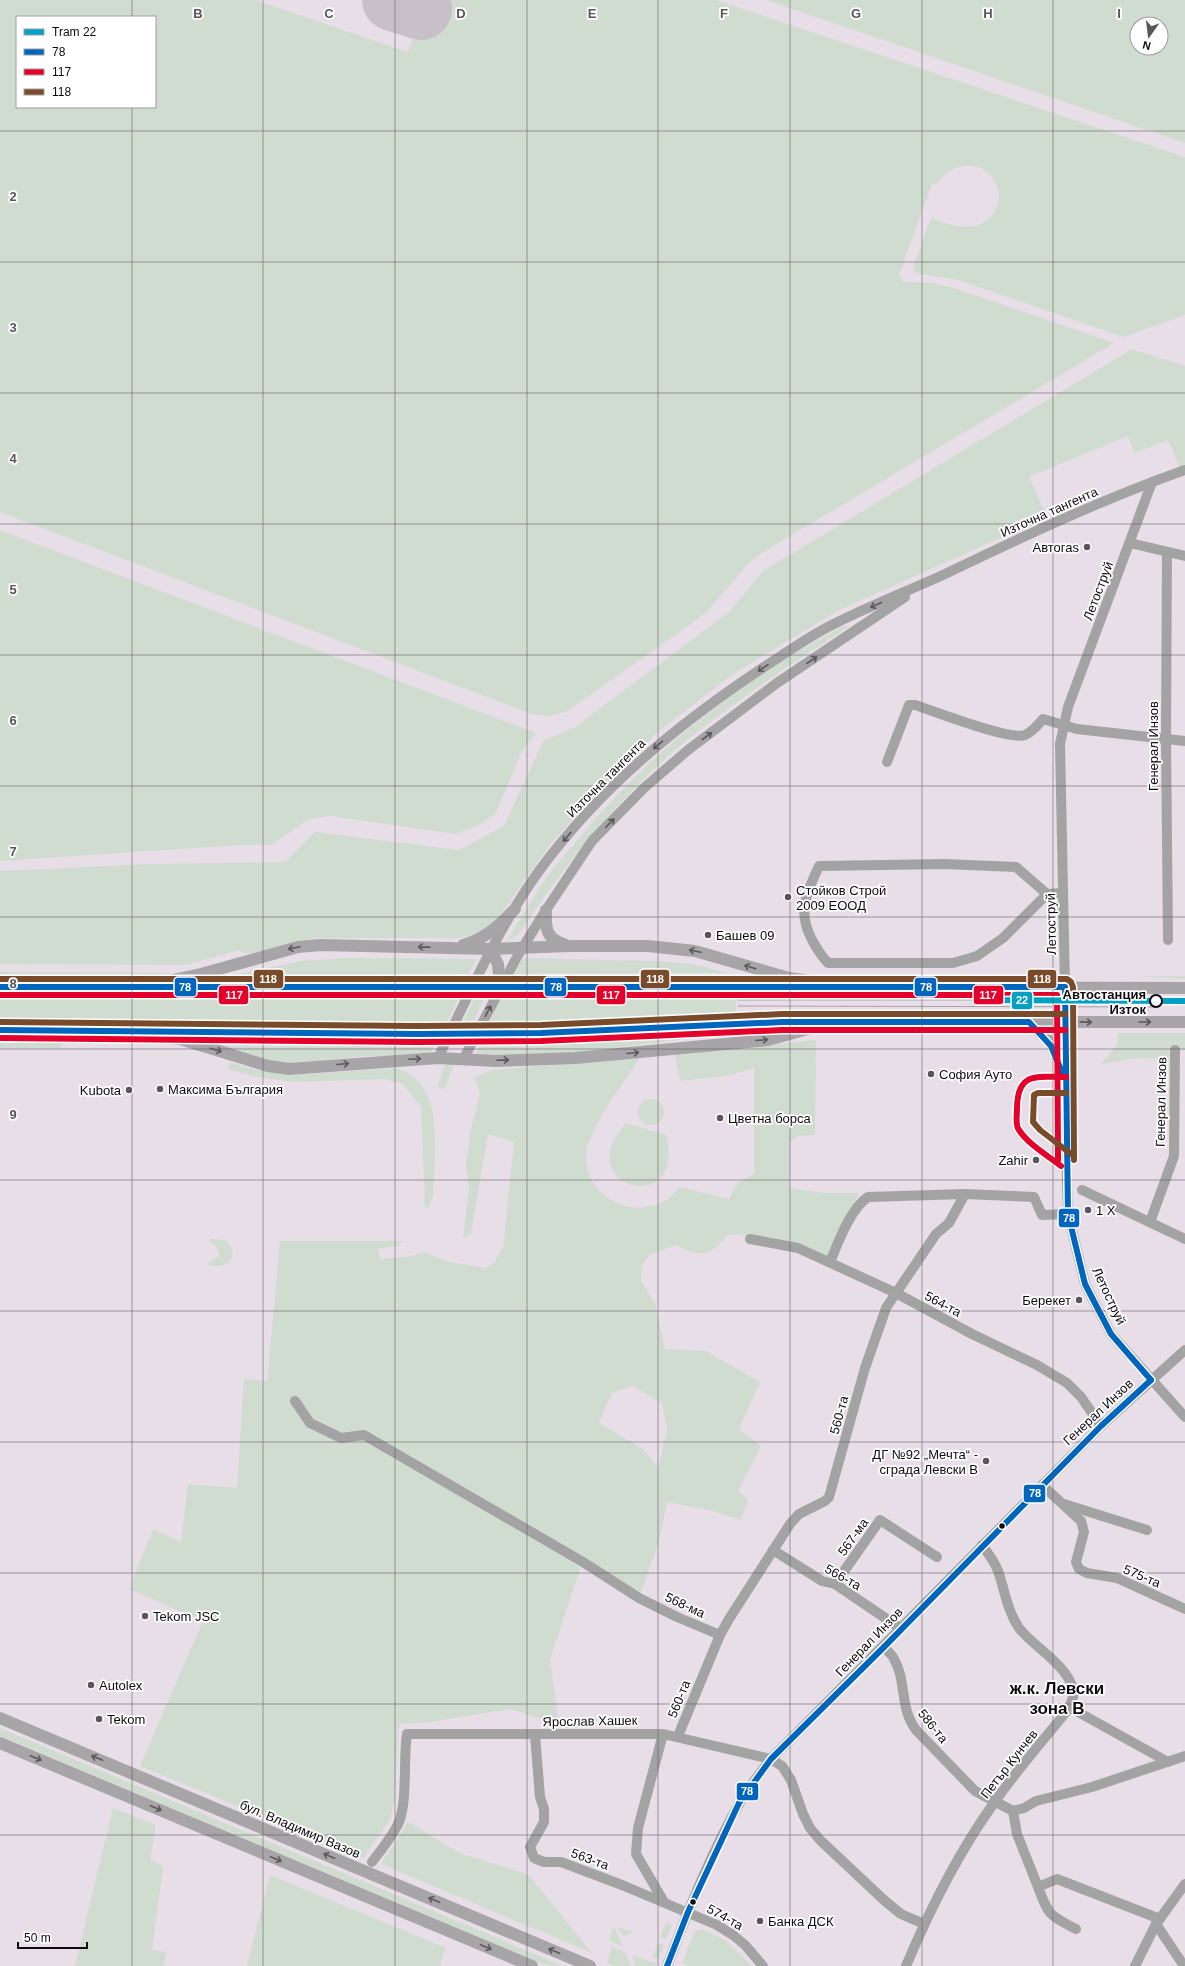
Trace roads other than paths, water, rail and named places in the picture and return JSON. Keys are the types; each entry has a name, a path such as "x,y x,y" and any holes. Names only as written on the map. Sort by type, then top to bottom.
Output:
{"main road":[{"path":"453,948 476,941 493,931 515,910"},
{"path":"546,910 545,926 549,935 556,942 571,946"},
{"path":"138,987 201,974 298,947 322,945 490,950 571,946 648,946 678,948 714,956 789,978 857,987"},
{"path":"490,950 498,964 500,987"},
{"path":"0,987 240,986 1185,988"},
{"path":"0,1030 417,1034 541,1033 782,1022 1185,1022"},
{"path":"109,1030 180,1039 268,1066 289,1069 438,1058 496,1060 575,1058 768,1040 833,1022"},
{"path":"1029,1022 1051,1043 1057,1056 1066,1085"},
{"name":"бул. Владимир Вазов","path":"0,1718 590,1966"},
{"path":"0,1743 532,1966"}],"street":[{"name":"Източна тангента","path":"438,1058 490,950 539,872 578,823 633,766 714,700 827,627 925,584 1043,527 1185,470"},
{"name":"Летоструй","path":"1152,482 1068,707 1063,726 1060,761 1068,1214 1085,1284 1111,1334 1185,1417"},
{"path":"1130,543 1185,556"},
{"name":"Генерал Инзов","path":"1167,552 1166,738 1168,940"},
{"name":"Източна тангента","path":"464,1058 500,987 522,948 592,841 644,788 688,750 776,683 925,584"},
{"path":"887,762 909,705 915,705 981,727 1014,736 1024,736 1032,731 1043,719 1077,730 1185,741"},
{"path":"1047,894 1016,867 944,864 819,866 808,890 804,906 806,928 820,955 828,963 953,963 977,956 1003,938 1047,894 1063,893"},
{"name":"Генерал Инзов","path":"1150,1222 1174,1156 1175,1050"},
{"path":"1174,1106 1185,1106"},
{"path":"1082,1190 1185,1239"},
{"path":"830,1262 840,1237 855,1212 863,1201 868,1198 965,1194 1034,1196 1042,1214 1068,1214"},
{"name":"560-та","path":"678,1736 720,1635 773,1550 790,1524 799,1514 825,1501 829,1497 865,1368 886,1308 936,1234 949,1223 965,1194"},
{"name":"564-та","path":"750,1239 798,1248 830,1262 896,1293 972,1334 1037,1365 1067,1384 1081,1397 1101,1426"},
{"name":"Генерал Инзов","path":"667,1966 688,1912 740,1803 771,1759 884,1647 900,1628 1101,1426 1185,1351"},
{"name":"568-ма","path":"295,1402 310,1423 341,1438 364,1435 583,1562 640,1598 677,1617 720,1635"},
{"path":"1042,1485 1062,1503 1147,1530"},
{"name":"575-та","path":"1062,1503 1080,1521 1084,1532 1076,1562 1079,1569 1087,1573 1117,1578 1185,1609"},
{"name":"567-ма","path":"835,1584 880,1520 937,1557"},
{"name":"Петър Кунчев","path":"906,1966 924,1924 957,1860 994,1802 1072,1702 1073,1690 1066,1676 1020,1628 1006,1601 995,1564 982,1545"},
{"name":"566-та","path":"773,1550 822,1581 835,1584 900,1628"},
{"name":"586-та","path":"884,1647 894,1658 898,1668 906,1712 909,1720 975,1791 1013,1811"},
{"path":"1069,1707 1168,1762"},
{"name":"Ярослав Хашек","path":"372,1862 399,1823 403,1807 404,1748 406,1734 663,1734 678,1736 771,1759"},
{"path":"663,1734 638,1828 636,1854 664,1902"},
{"name":"563-та","path":"535,1735 540,1797 544,1809 544,1822 530,1847 534,1858 544,1862 562,1862 688,1912"},
{"path":"1076,1929 1052,1917 1047,1909 1018,1834 1013,1811 1024,1808 1036,1801 1092,1787 1185,1756"},
{"path":"771,1759 782,1766 791,1780 803,1814 810,1828 820,1840 901,1914 924,1924"},
{"path":"1038,1887 1057,1879 1158,1921 1184,1966"},
{"path":"1135,1966 1158,1921 1185,1884"},
{"name":"574-та","path":"688,1912 733,1935 745,1945 763,1966"}],"tram line":[{"path":"738,1000 979,1000"},
{"name":"22","path":"979,1000 1185,1001"},
{"path":"738,1006 1156,1007"}],"place":[{"name":"Автогаѕ","path":"1087,547"},
{"name":"Стойков Строй 2009 ЕООД","path":"788,897"},
{"name":"Башев 09","path":"708,935"},
{"name":"Автостанция Изток","path":"1156,1001"},
{"name":"София Ауто","path":"931,1074"},
{"name":"Максима България","path":"160,1089"},
{"name":"Kubota","path":"129,1090"},
{"name":"Цветна борса","path":"720,1118"},
{"name":"Zahir","path":"1036,1160"},
{"name":"1 Х","path":"1088,1210"},
{"name":"Берекет","path":"1079,1300"},
{"name":"ДГ №92 „Мечта“ - сграда Левски В","path":"986,1461"},
{"name":"Tekom JSC","path":"145,1616"},
{"name":"Autolex","path":"91,1685"},
{"name":"Tekom","path":"99,1719"},
{"name":"Банка ДСК","path":"760,1921"}],"district":[{"name":"ж.к. Левски зона В","path":"1057,1698"}]}
